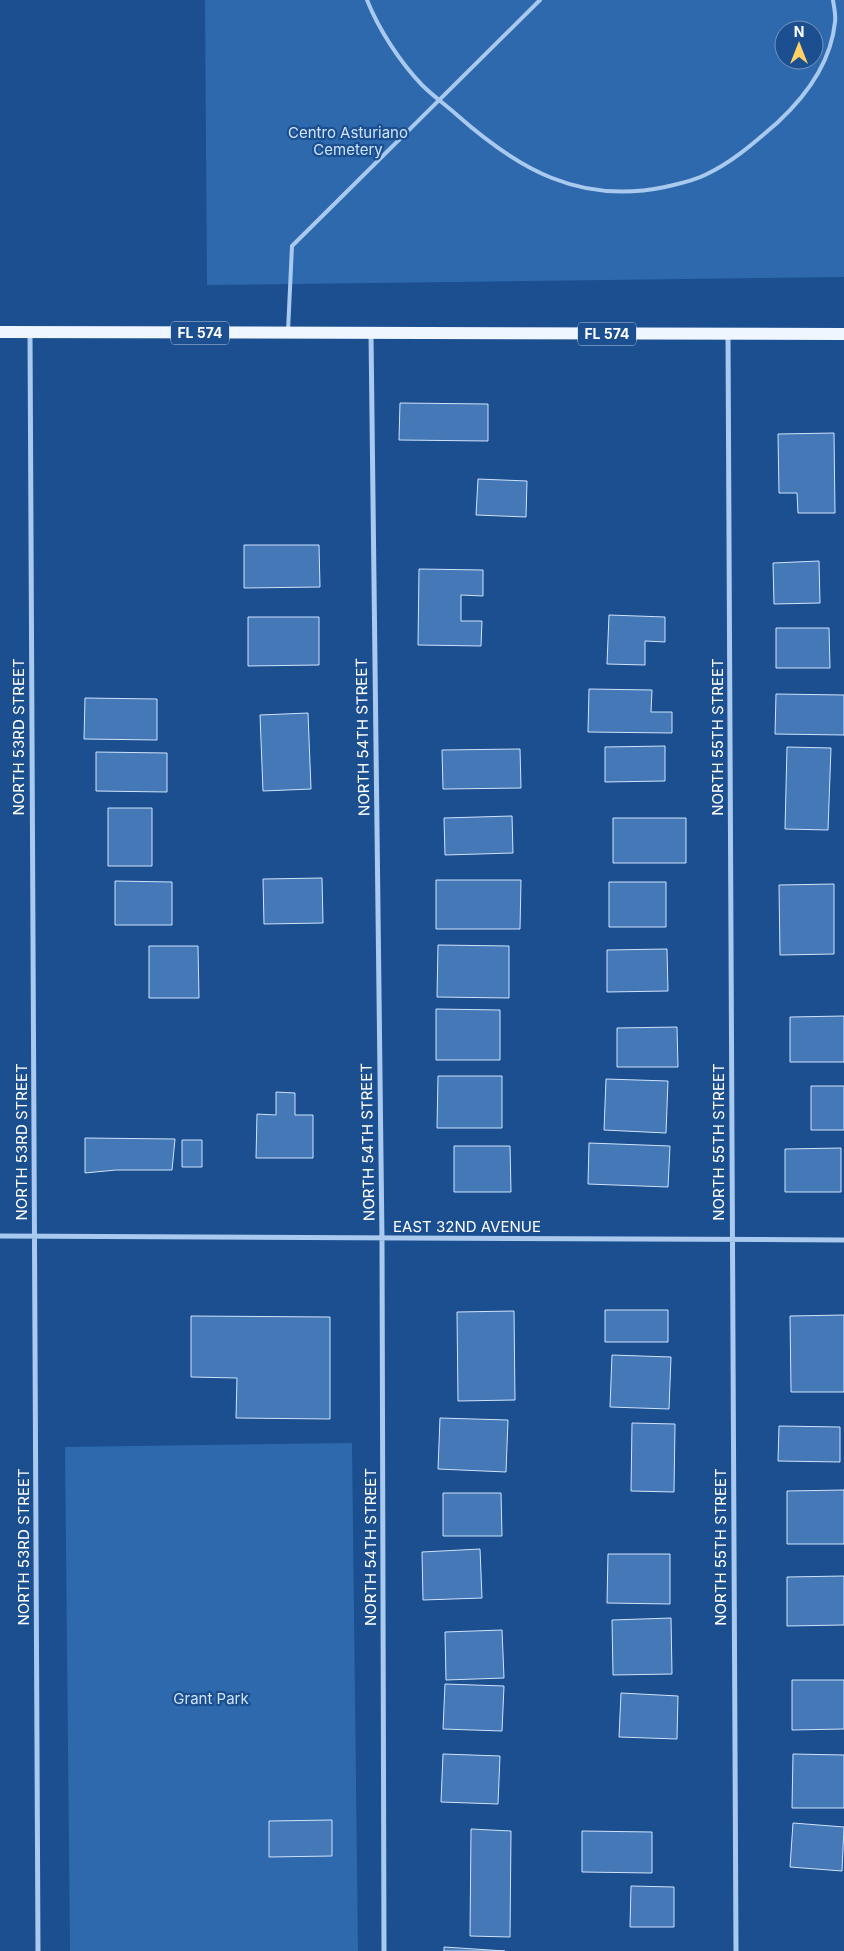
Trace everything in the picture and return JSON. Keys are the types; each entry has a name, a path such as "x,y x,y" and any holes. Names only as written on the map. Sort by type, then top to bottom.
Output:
{"main road":[{"name":"FL 574","path":"0,332 844,334"}],"street":[{"name":"NORTH 53RD STREET","path":"30,332 38,1951"},
{"name":"NORTH 54TH STREET","path":"371,333 382,1240 384,1951"},
{"name":"NORTH 55TH STREET","path":"728,334 736,1951"},
{"name":"EAST 32ND AVENUE","path":"0,1236 382,1240 844,1240"}],"lane":[{"path":"367,0 372,13 405,64 423,86 486,141 510,157 568,185 627,192 675,184 704,176 738,156 792,109 819,72 830,44 836,21 833,0"},
{"path":"288,333 292,246 540,0"}],"green space":[{"name":"Centro Asturiano Cemetery","path":"205,0 844,0 844,277 207,285"},
{"name":"Grant Park","path":"352,1443 358,1951 70,1951 65,1447"}],"building":[{"path":"400,403 488,404 488,441 399,440"},
{"path":"834,433 835,513 798,513 797,493 779,493 778,434"},
{"path":"478,479 527,481 526,517 476,515"},
{"path":"244,545 319,545 320,587 244,588"},
{"path":"819,561 820,603 774,604 773,563"},
{"path":"419,569 483,570 483,596 461,595 461,621 482,621 481,646 418,645"},
{"path":"609,615 665,617 665,642 645,641 645,665 607,664"},
{"path":"248,617 319,617 319,665 248,666"},
{"path":"776,628 829,628 830,668 776,668"},
{"path":"589,689 652,690 651,712 672,712 672,733 588,732"},
{"path":"776,694 844,695 844,735 775,734"},
{"path":"85,698 157,699 157,740 84,739"},
{"path":"308,713 311,789 263,791 260,715"},
{"path":"665,746 665,781 605,782 605,747"},
{"path":"787,747 831,748 828,830 785,829"},
{"path":"520,749 521,788 443,789 442,750"},
{"path":"96,752 167,753 167,792 96,791"},
{"path":"108,808 152,808 152,866 108,866"},
{"path":"512,816 513,853 445,855 444,818"},
{"path":"613,818 686,818 686,863 613,863"},
{"path":"322,878 323,923 264,924 263,879"},
{"path":"436,880 521,880 520,929 436,929"},
{"path":"115,881 172,882 172,925 115,925"},
{"path":"609,882 666,882 666,927 609,927"},
{"path":"834,884 834,954 780,955 779,885"},
{"path":"438,945 509,946 509,998 437,997"},
{"path":"149,946 198,946 199,998 149,998"},
{"path":"667,949 668,991 607,992 607,950"},
{"path":"436,1009 500,1010 500,1060 436,1060"},
{"path":"844,1016 844,1062 790,1062 790,1017"},
{"path":"677,1027 678,1067 617,1067 617,1028"},
{"path":"438,1076 502,1076 502,1128 437,1128"},
{"path":"606,1079 668,1081 666,1133 604,1130"},
{"path":"811,1086 844,1086 844,1130 811,1130"},
{"path":"276,1092 295,1093 295,1115 313,1115 313,1158 256,1158 257,1114 276,1115"},
{"path":"85,1138 175,1139 172,1170 116,1170 85,1173"},
{"path":"182,1140 202,1140 202,1167 182,1167"},
{"path":"589,1143 670,1146 668,1187 588,1184"},
{"path":"454,1146 510,1146 511,1192 454,1192"},
{"path":"841,1148 841,1192 785,1192 785,1149"},
{"path":"605,1310 668,1310 668,1342 605,1342"},
{"path":"514,1311 515,1400 458,1401 457,1312"},
{"path":"844,1315 844,1392 791,1392 790,1316"},
{"path":"191,1316 330,1317 330,1419 236,1418 237,1378 191,1377"},
{"path":"612,1355 671,1357 669,1409 610,1407"},
{"path":"440,1418 508,1420 506,1472 438,1469"},
{"path":"632,1423 675,1424 674,1492 631,1491"},
{"path":"779,1426 840,1427 840,1462 778,1461"},
{"path":"844,1490 844,1544 787,1544 787,1491"},
{"path":"443,1493 501,1493 502,1536 443,1536"},
{"path":"480,1549 482,1598 423,1600 422,1552"},
{"path":"608,1554 670,1554 670,1604 607,1603"},
{"path":"844,1576 844,1625 787,1626 787,1577"},
{"path":"671,1618 672,1674 613,1675 612,1620"},
{"path":"502,1630 504,1678 446,1680 445,1632"},
{"path":"792,1680 844,1680 844,1729 792,1730"},
{"path":"445,1684 504,1686 502,1731 443,1729"},
{"path":"621,1693 678,1696 677,1739 619,1737"},
{"path":"443,1754 500,1756 498,1804 441,1802"},
{"path":"793,1754 844,1755 844,1808 792,1808"},
{"path":"332,1820 332,1856 269,1857 269,1821"},
{"path":"793,1823 844,1827 842,1871 790,1867"},
{"path":"471,1829 511,1831 510,1937 470,1936"},
{"path":"582,1831 652,1832 652,1873 582,1872"},
{"path":"631,1886 674,1887 674,1927 630,1927"},
{"path":"444,1947 505,1951 444,1951"}]}
